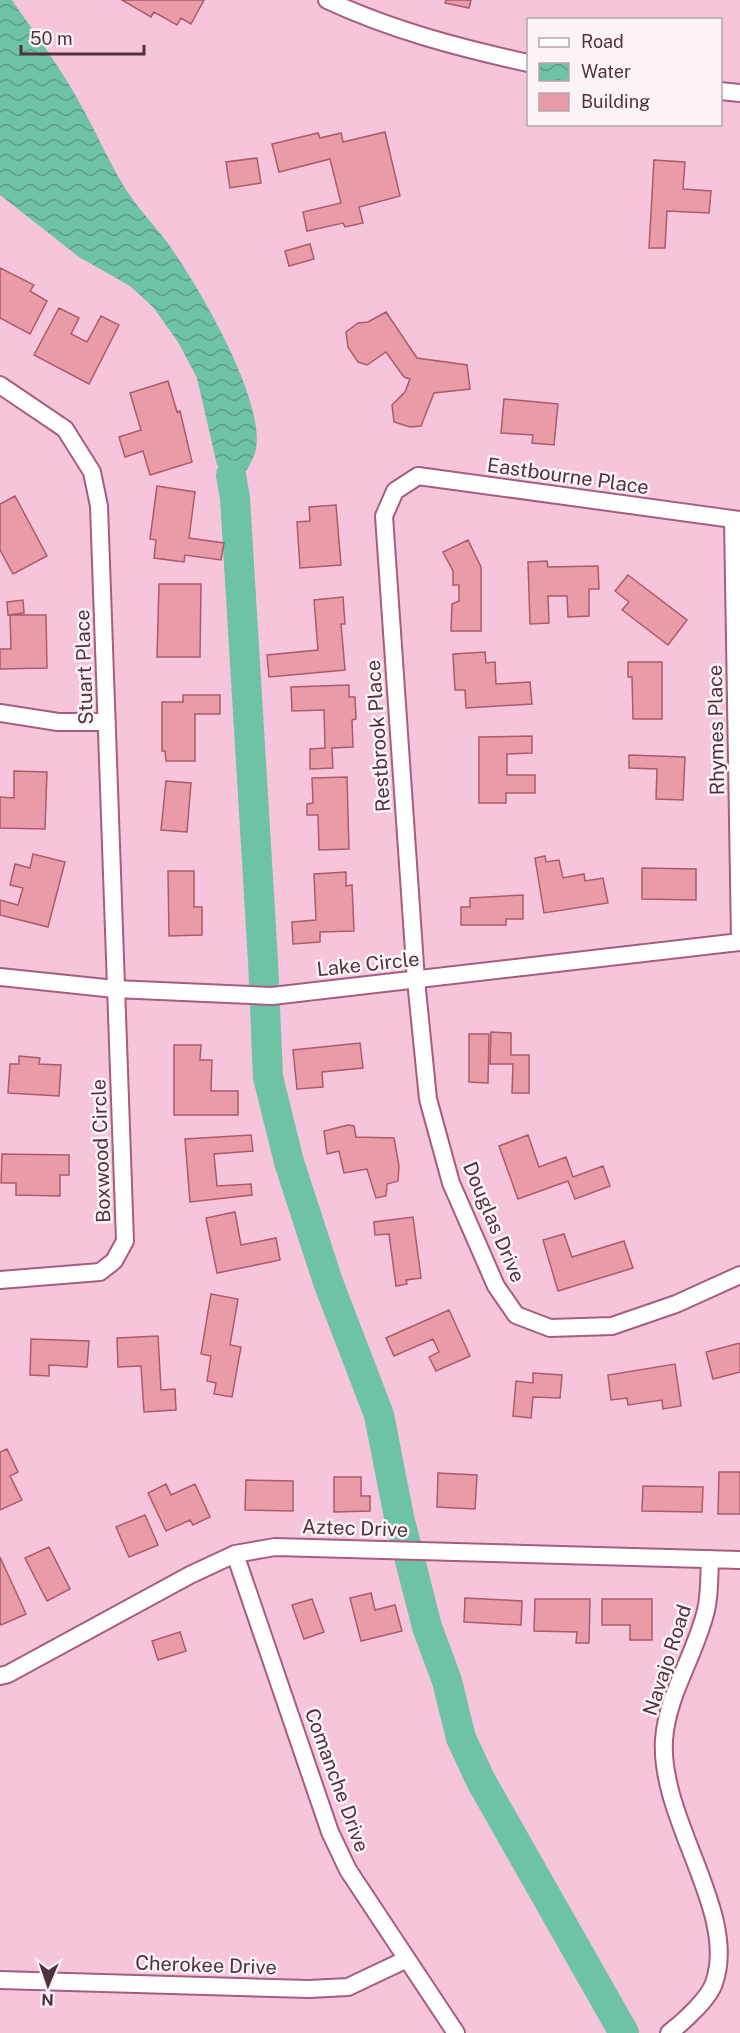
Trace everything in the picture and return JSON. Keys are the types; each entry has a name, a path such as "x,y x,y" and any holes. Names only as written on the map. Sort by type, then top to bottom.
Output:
{"street":[{"path":"334,1 361,16 454,45 527,63"},
{"path":"722,91 740,93"},
{"name":"Stuart Place","path":"0,386 65,429 92,472 99,506 114,989"},
{"name":"Eastbourne Place","path":"395,491 418,476 737,520"},
{"name":"Restbrook Place","path":"395,491 384,516 416,980"},
{"name":"Rhymes Place","path":"737,520 740,941"},
{"path":"0,713 58,722 107,722"},
{"name":"Lake Circle","path":"0,977 114,989 272,996 740,941"},
{"name":"Douglas Drive","path":"416,980 428,1099 451,1183 496,1286 516,1315 550,1328 612,1326 676,1304 740,1275"},
{"name":"Boxwood Circle","path":"0,1280 100,1272 114,1261 125,1241 114,989"},
{"name":"Aztec Drive","path":"0,1676 8,1674 190,1575 235,1554 275,1547 740,1560"},
{"name":"Comanche Drive","path":"235,1554 330,1832 348,1870 405,1960 456,2033"},
{"name":"Navajo Road","path":"669,2033 684,2021 714,1984 720,1942 711,1906 668,1788 664,1740 674,1695 706,1610 710,1560"},
{"name":"Cherokee Drive","path":"0,1980 309,1989 348,1987 405,1960"}],"water":[{"path":"0,0 12,0 48,53 74,93 125,188 167,242 211,313 240,372 256,427 256,449 247,470 231,475 217,465 197,378 178,342 153,307 130,286 79,257 0,195"}],"building":[{"path":"122,0 204,0 191,24 181,18 177,25 154,12 151,17"},
{"path":"446,0 471,0 469,8 445,3"},
{"path":"385,132 400,196 359,207 363,223 345,227 343,223 307,231 303,212 341,203 330,159 279,172 272,144 318,133 320,138 341,133 343,142"},
{"path":"257,158 261,183 230,188 226,162"},
{"path":"654,160 685,162 683,189 711,191 709,213 667,211 665,248 649,248"},
{"path":"310,244 314,259 289,266 285,251"},
{"path":"0,268 34,285 30,291 47,301 30,334 0,318"},
{"path":"59,308 79,318 71,334 87,342 101,316 119,325 89,384 34,355"},
{"path":"386,312 417,358 467,365 470,389 434,393 421,426 410,427 394,422 392,405 405,392 410,379 404,377 386,352 367,365 358,362 348,347 346,332 358,323 368,322"},
{"path":"168,381 177,412 180,411 192,462 150,475 143,451 125,457 119,437 141,430 130,393"},
{"path":"504,399 558,404 554,445 532,443 533,435 501,433"},
{"path":"157,486 195,492 189,538 224,543 221,560 185,555 184,562 154,558 156,540 150,539"},
{"path":"15,496 47,556 13,574 0,550 0,504"},
{"path":"336,505 341,565 300,568 297,522 310,521 309,507"},
{"path":"468,540 481,567 481,631 451,631 452,604 459,601 459,585 453,585 453,571 443,552"},
{"path":"547,561 548,567 598,566 599,589 589,589 589,616 568,617 567,596 548,596 549,623 530,624 528,562"},
{"path":"628,575 687,620 668,645 622,610 629,602 615,591"},
{"path":"159,584 201,584 200,657 157,657"},
{"path":"343,597 345,624 341,624 345,670 269,677 267,655 318,650 314,600"},
{"path":"23,600 24,613 8,615 7,602"},
{"path":"10,615 46,615 47,668 0,669 0,649 11,649"},
{"path":"485,652 486,663 495,662 496,684 530,682 532,704 466,708 465,690 455,690 453,654"},
{"path":"628,662 662,662 662,719 633,719 632,677 628,677"},
{"path":"349,685 349,697 355,697 356,719 352,720 353,747 332,748 333,768 310,769 310,749 325,748 324,710 292,711 291,687"},
{"path":"183,695 220,695 220,714 195,714 195,761 166,761 165,751 162,751 162,702 183,702"},
{"path":"532,736 532,753 507,754 507,775 535,775 535,793 506,793 506,803 479,803 479,737"},
{"path":"629,755 685,757 683,800 656,799 657,769 629,768"},
{"path":"14,771 47,772 45,829 0,828 0,797 14,798"},
{"path":"347,777 349,849 319,850 318,815 307,815 307,804 313,803 312,778"},
{"path":"166,781 191,783 187,832 161,830"},
{"path":"33,854 65,862 48,927 0,915 0,900 18,905 23,888 10,885 15,864 30,868"},
{"path":"545,856 546,862 559,860 563,878 584,874 585,881 603,878 608,903 544,913 535,858"},
{"path":"642,868 696,869 696,900 642,899"},
{"path":"168,871 194,871 194,907 202,907 202,935 169,936"},
{"path":"346,872 346,886 352,885 354,931 320,932 320,942 293,944 292,922 316,920 314,874"},
{"path":"523,895 523,919 506,919 506,925 461,925 461,907 470,907 470,898"},
{"path":"491,1032 511,1033 511,1055 529,1055 529,1093 512,1093 513,1064 490,1064"},
{"path":"469,1034 489,1034 488,1083 469,1082"},
{"path":"360,1043 363,1068 322,1072 323,1087 297,1089 293,1050"},
{"path":"174,1045 201,1045 200,1060 212,1060 211,1091 238,1091 238,1115 174,1115"},
{"path":"19,1056 40,1058 39,1064 61,1065 59,1096 8,1093 10,1064 19,1064"},
{"path":"348,1125 354,1126 356,1137 394,1138 399,1166 398,1181 387,1184 386,1196 376,1198 367,1169 344,1173 339,1151 327,1154 324,1131"},
{"path":"251,1135 253,1151 214,1154 217,1186 251,1184 252,1195 190,1202 185,1139"},
{"path":"528,1135 539,1167 566,1157 573,1177 603,1166 610,1186 575,1199 568,1181 518,1199 499,1146"},
{"path":"2,1154 69,1155 69,1175 60,1175 60,1196 16,1195 16,1183 1,1183"},
{"path":"235,1212 241,1245 276,1238 280,1260 217,1273 206,1218"},
{"path":"413,1217 421,1278 406,1280 407,1284 396,1286 389,1234 375,1235 374,1222"},
{"path":"564,1234 572,1257 624,1241 633,1268 558,1291 543,1240"},
{"path":"211,1294 238,1299 230,1345 241,1347 232,1397 214,1394 216,1383 207,1381 211,1356 201,1354"},
{"path":"449,1310 470,1356 436,1371 429,1357 439,1352 433,1339 394,1356 386,1338"},
{"path":"158,1336 161,1390 175,1389 176,1410 144,1412 141,1366 118,1367 117,1338"},
{"path":"31,1339 89,1341 87,1367 49,1365 49,1376 30,1375"},
{"path":"740,1343 740,1372 713,1379 706,1352"},
{"path":"675,1364 681,1406 663,1409 662,1400 628,1405 627,1398 611,1400 608,1375"},
{"path":"533,1373 562,1375 560,1398 533,1397 531,1418 513,1416 516,1381 533,1383"},
{"path":"7,1449 18,1472 10,1476 22,1500 0,1510 0,1452"},
{"path":"719,1472 740,1472 740,1514 718,1514"},
{"path":"438,1473 477,1475 475,1509 437,1507"},
{"path":"334,1477 361,1477 361,1496 370,1496 370,1511 334,1512"},
{"path":"246,1480 293,1481 293,1511 245,1510"},
{"path":"166,1484 171,1495 195,1484 210,1517 193,1525 190,1520 166,1531 148,1493"},
{"path":"643,1486 703,1487 702,1512 642,1511"},
{"path":"145,1515 158,1545 129,1557 116,1527"},
{"path":"49,1547 70,1589 47,1601 25,1558"},
{"path":"0,1557 26,1614 1,1625 0,1622"},
{"path":"371,1593 375,1610 395,1605 402,1631 361,1641 350,1598"},
{"path":"465,1598 522,1601 521,1625 464,1622"},
{"path":"312,1599 324,1632 304,1639 292,1605"},
{"path":"535,1599 590,1599 589,1643 576,1643 577,1632 534,1631"},
{"path":"602,1599 652,1599 652,1640 630,1640 630,1625 602,1625"},
{"path":"180,1632 186,1651 158,1660 152,1641"}],"waterway":[{"path":"231,475 235,498 268,1077 289,1162 328,1282 379,1415 399,1517 427,1627 447,1681 461,1738 481,1781 624,2033"}]}
